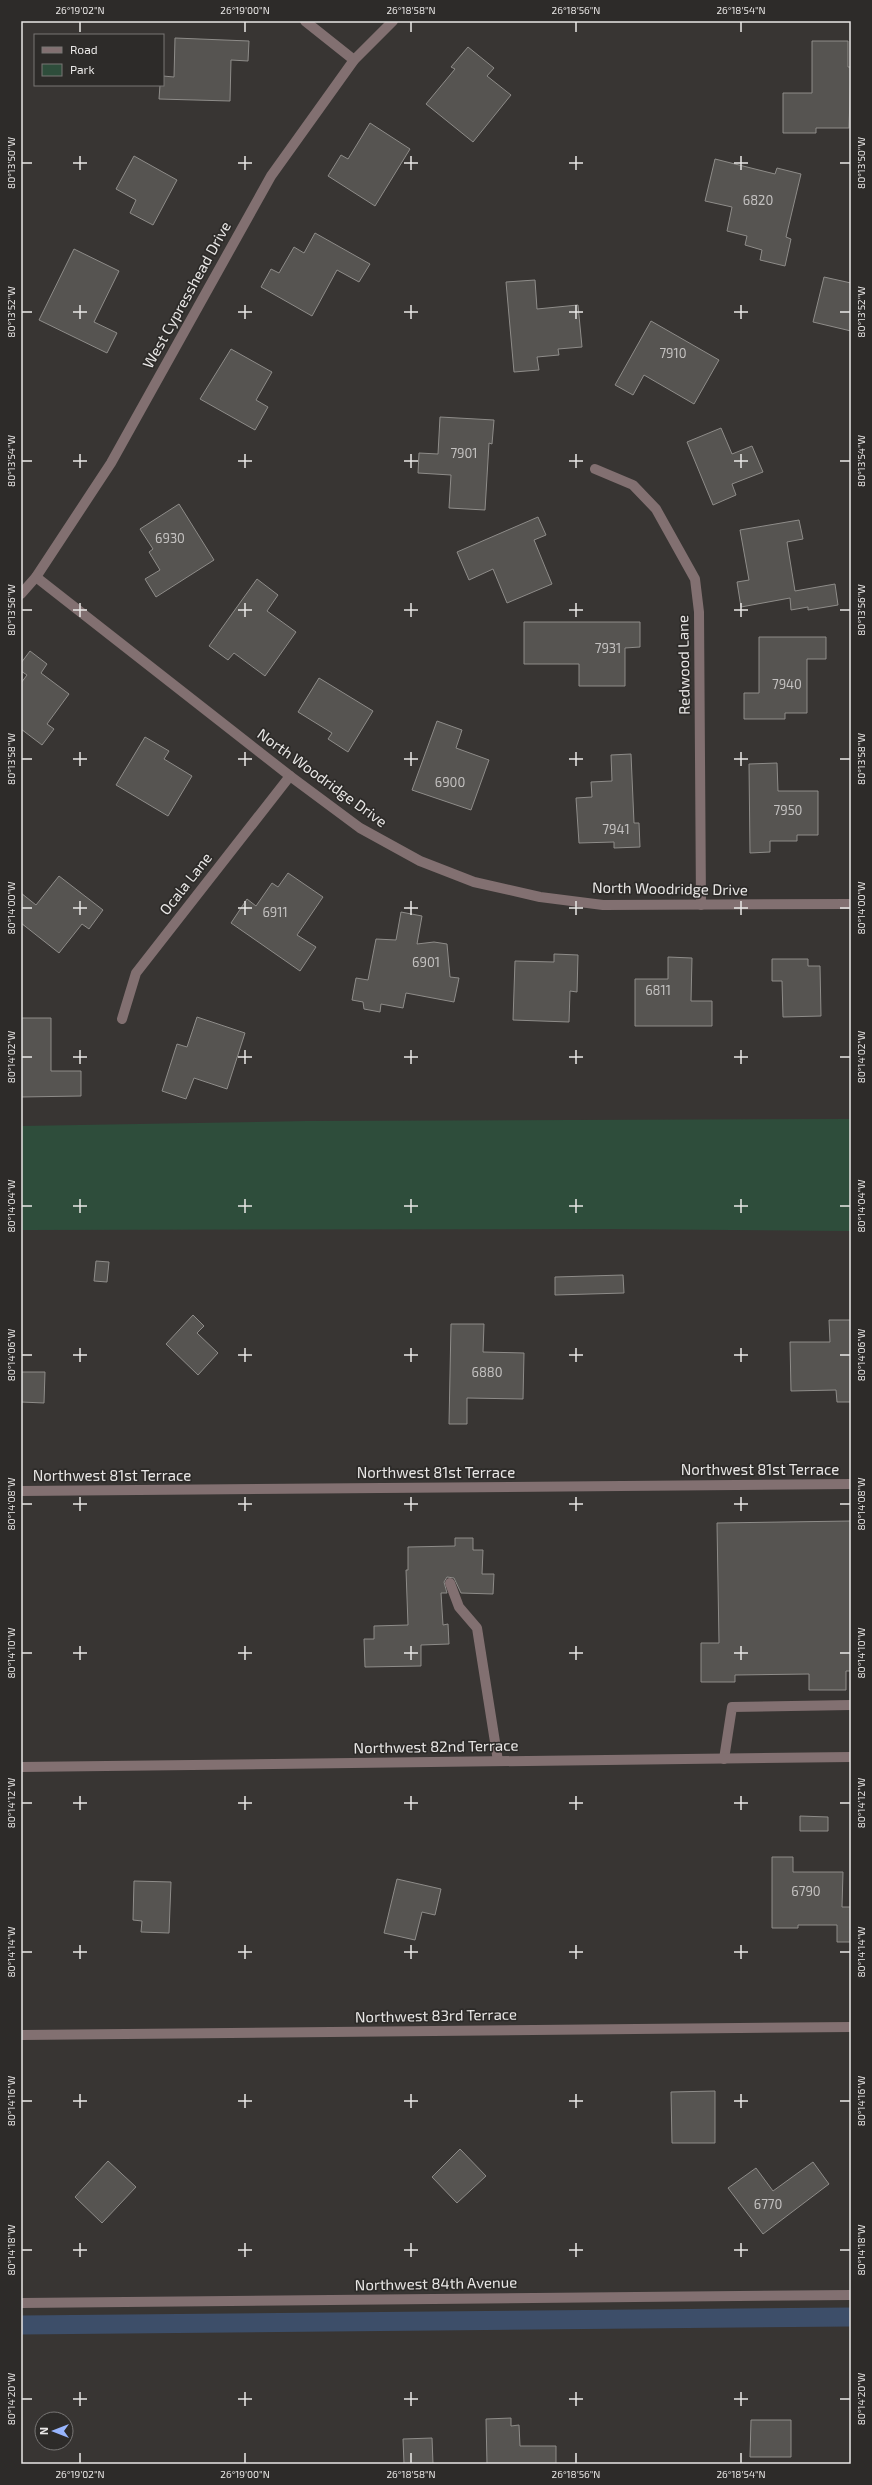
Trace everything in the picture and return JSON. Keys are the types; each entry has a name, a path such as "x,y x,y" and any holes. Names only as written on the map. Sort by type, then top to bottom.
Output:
{"street":[{"path":"306,21 354,60"},
{"name":"West Cypresshead Drive","path":"21,594 36,577 111,463 271,176 354,60 393,21"},
{"name":"Redwood Lane","path":"595,469 633,485 656,509 695,579 699,612 701,905"},
{"name":"North Woodridge Drive","path":"36,577 290,776 360,828 420,861 474,882 540,896 603,905 851,904"},
{"name":"Ocala Lane","path":"122,1019 136,973 290,776"},
{"name":"Northwest 81st Terrace","path":"21,1492 851,1484"},
{"path":"450,1583 459,1607 477,1628 498,1761"},
{"path":"724,1759 732,1707 851,1705"},
{"name":"Northwest 82nd Terrace","path":"21,1767 851,1757"},
{"name":"Northwest 83rd Terrace","path":"21,2035 851,2027"},
{"name":"Northwest 84th Avenue","path":"21,2303 851,2295"}],"green space":[{"path":"851,1119 851,1231 606,1229 21,1230 21,1126 307,1121"}],"building":[{"path":"175,38 249,41 248,61 231,60 230,101 159,99 160,86 164,86 164,76 174,77"},
{"path":"812,41 848,41 848,67 851,67 849,128 816,128 816,133 783,133 783,93 812,93"},
{"path":"468,47 494,68 487,76 511,95 473,142 426,104 455,69 451,67"},
{"path":"370,123 410,149 375,206 328,176 341,155 348,159"},
{"path":"134,156 177,180 153,225 130,213 136,200 116,189"},
{"path":"715,159 775,174 777,168 801,174 786,237 791,239 785,266 760,260 762,250 745,245 747,236 727,231 732,207 705,201"},
{"path":"315,233 370,264 359,282 337,270 312,316 261,287 271,269 279,273 294,247 304,253"},
{"path":"74,249 119,271 94,322 117,333 107,353 39,320"},
{"path":"824,277 851,283 851,331 813,322"},
{"path":"535,280 537,309 578,305 582,347 558,349 559,355 537,357 539,370 514,372 506,282"},
{"path":"651,321 719,360 694,404 644,375 633,395 615,385"},
{"path":"231,349 272,372 256,400 268,407 255,430 200,399"},
{"path":"440,417 494,420 492,444 489,443 485,510 449,508 451,475 418,473 419,453 438,454"},
{"path":"721,428 732,454 752,446 763,472 732,484 736,495 713,505 687,442"},
{"path":"179,504 214,560 156,597 145,579 160,570 149,552 153,549 140,529"},
{"path":"538,517 546,535 534,540 552,584 507,603 493,569 469,580 457,552"},
{"path":"799,520 803,539 787,542 795,591 835,584 838,605 808,610 808,607 791,610 790,598 741,607 737,582 749,580 740,530"},
{"path":"257,579 278,595 267,611 296,632 265,676 234,653 228,660 209,646"},
{"path":"524,622 640,622 640,647 625,648 625,686 579,686 579,664 524,664"},
{"path":"759,637 826,637 826,659 807,659 807,713 785,713 785,719 744,719 744,693 759,693"},
{"path":"30,651 47,664 41,673 69,694 47,724 54,729 42,745 21,729 21,683 27,675 21,671 21,663"},
{"path":"319,678 373,711 348,752 328,739 332,733 298,712"},
{"path":"437,721 462,730 456,748 489,760 471,810 412,790"},
{"path":"145,737 169,751 164,759 192,776 168,816 116,785"},
{"path":"631,754 634,823 639,823 640,847 614,848 614,842 579,843 576,798 592,797 591,782 612,781 611,755"},
{"path":"777,763 778,791 818,791 818,835 797,835 797,841 770,841 770,852 750,853 749,764"},
{"path":"288,873 323,897 297,935 316,947 300,971 231,923 247,899 256,906 272,883 278,887"},
{"path":"59,876 103,910 89,929 82,924 59,953 21,923 21,893 36,905"},
{"path":"401,912 422,916 417,944 434,942 447,944 450,977 459,978 454,1002 406,993 403,1008 381,1004 380,1012 364,1009 363,1002 352,1000 356,978 368,980 376,939 396,940"},
{"path":"554,954 578,955 577,992 570,991 569,1022 513,1020 515,961 554,962"},
{"path":"668,957 692,958 691,1001 712,1001 712,1026 635,1026 635,979 668,979"},
{"path":"772,959 808,959 808,966 820,966 821,1016 783,1017 782,981 772,981"},
{"path":"197,1017 245,1033 227,1089 194,1078 186,1099 162,1091 177,1044 187,1047"},
{"path":"21,1018 51,1018 51,1071 81,1071 81,1096 21,1097"},
{"path":"96,1261 109,1262 107,1282 94,1281"},
{"path":"623,1275 624,1293 555,1295 555,1277"},
{"path":"193,1315 204,1326 197,1333 218,1353 198,1375 166,1344"},
{"path":"829,1320 851,1320 851,1402 837,1402 836,1390 791,1391 790,1342 830,1342"},
{"path":"451,1324 484,1324 483,1352 524,1353 523,1399 467,1398 467,1424 449,1424"},
{"path":"21,1372 45,1372 44,1403 21,1402"},
{"path":"851,1521 851,1671 846,1671 846,1690 809,1690 809,1674 735,1675 735,1682 701,1682 701,1643 719,1643 717,1523"},
{"path":"455,1538 473,1538 473,1550 483,1550 482,1574 494,1574 493,1594 461,1593 454,1578 447,1577 444,1582 447,1593 441,1593 443,1625 448,1624 449,1644 421,1645 421,1666 365,1667 364,1639 374,1639 374,1626 408,1625 406,1570 408,1570 408,1547 455,1546"},
{"path":"800,1816 828,1817 828,1831 800,1831"},
{"path":"772,1857 793,1857 793,1872 843,1872 842,1907 851,1907 851,1942 837,1942 837,1925 798,1925 798,1928 772,1928"},
{"path":"397,1879 441,1889 435,1915 422,1912 415,1940 384,1933"},
{"path":"134,1881 171,1882 169,1933 141,1932 142,1921 133,1920"},
{"path":"715,2091 715,2143 672,2143 671,2092"},
{"path":"460,2149 486,2176 457,2203 432,2177"},
{"path":"108,2161 136,2187 102,2223 75,2197"},
{"path":"813,2162 829,2184 763,2234 728,2188 756,2168 773,2191"},
{"path":"511,2418 511,2426 519,2425 520,2446 556,2446 556,2464 487,2464 486,2419"},
{"path":"751,2420 791,2420 791,2457 750,2457"},
{"path":"432,2438 433,2464 404,2464 403,2439"}],"waterway":[{"path":"21,2325 851,2317"}]}
